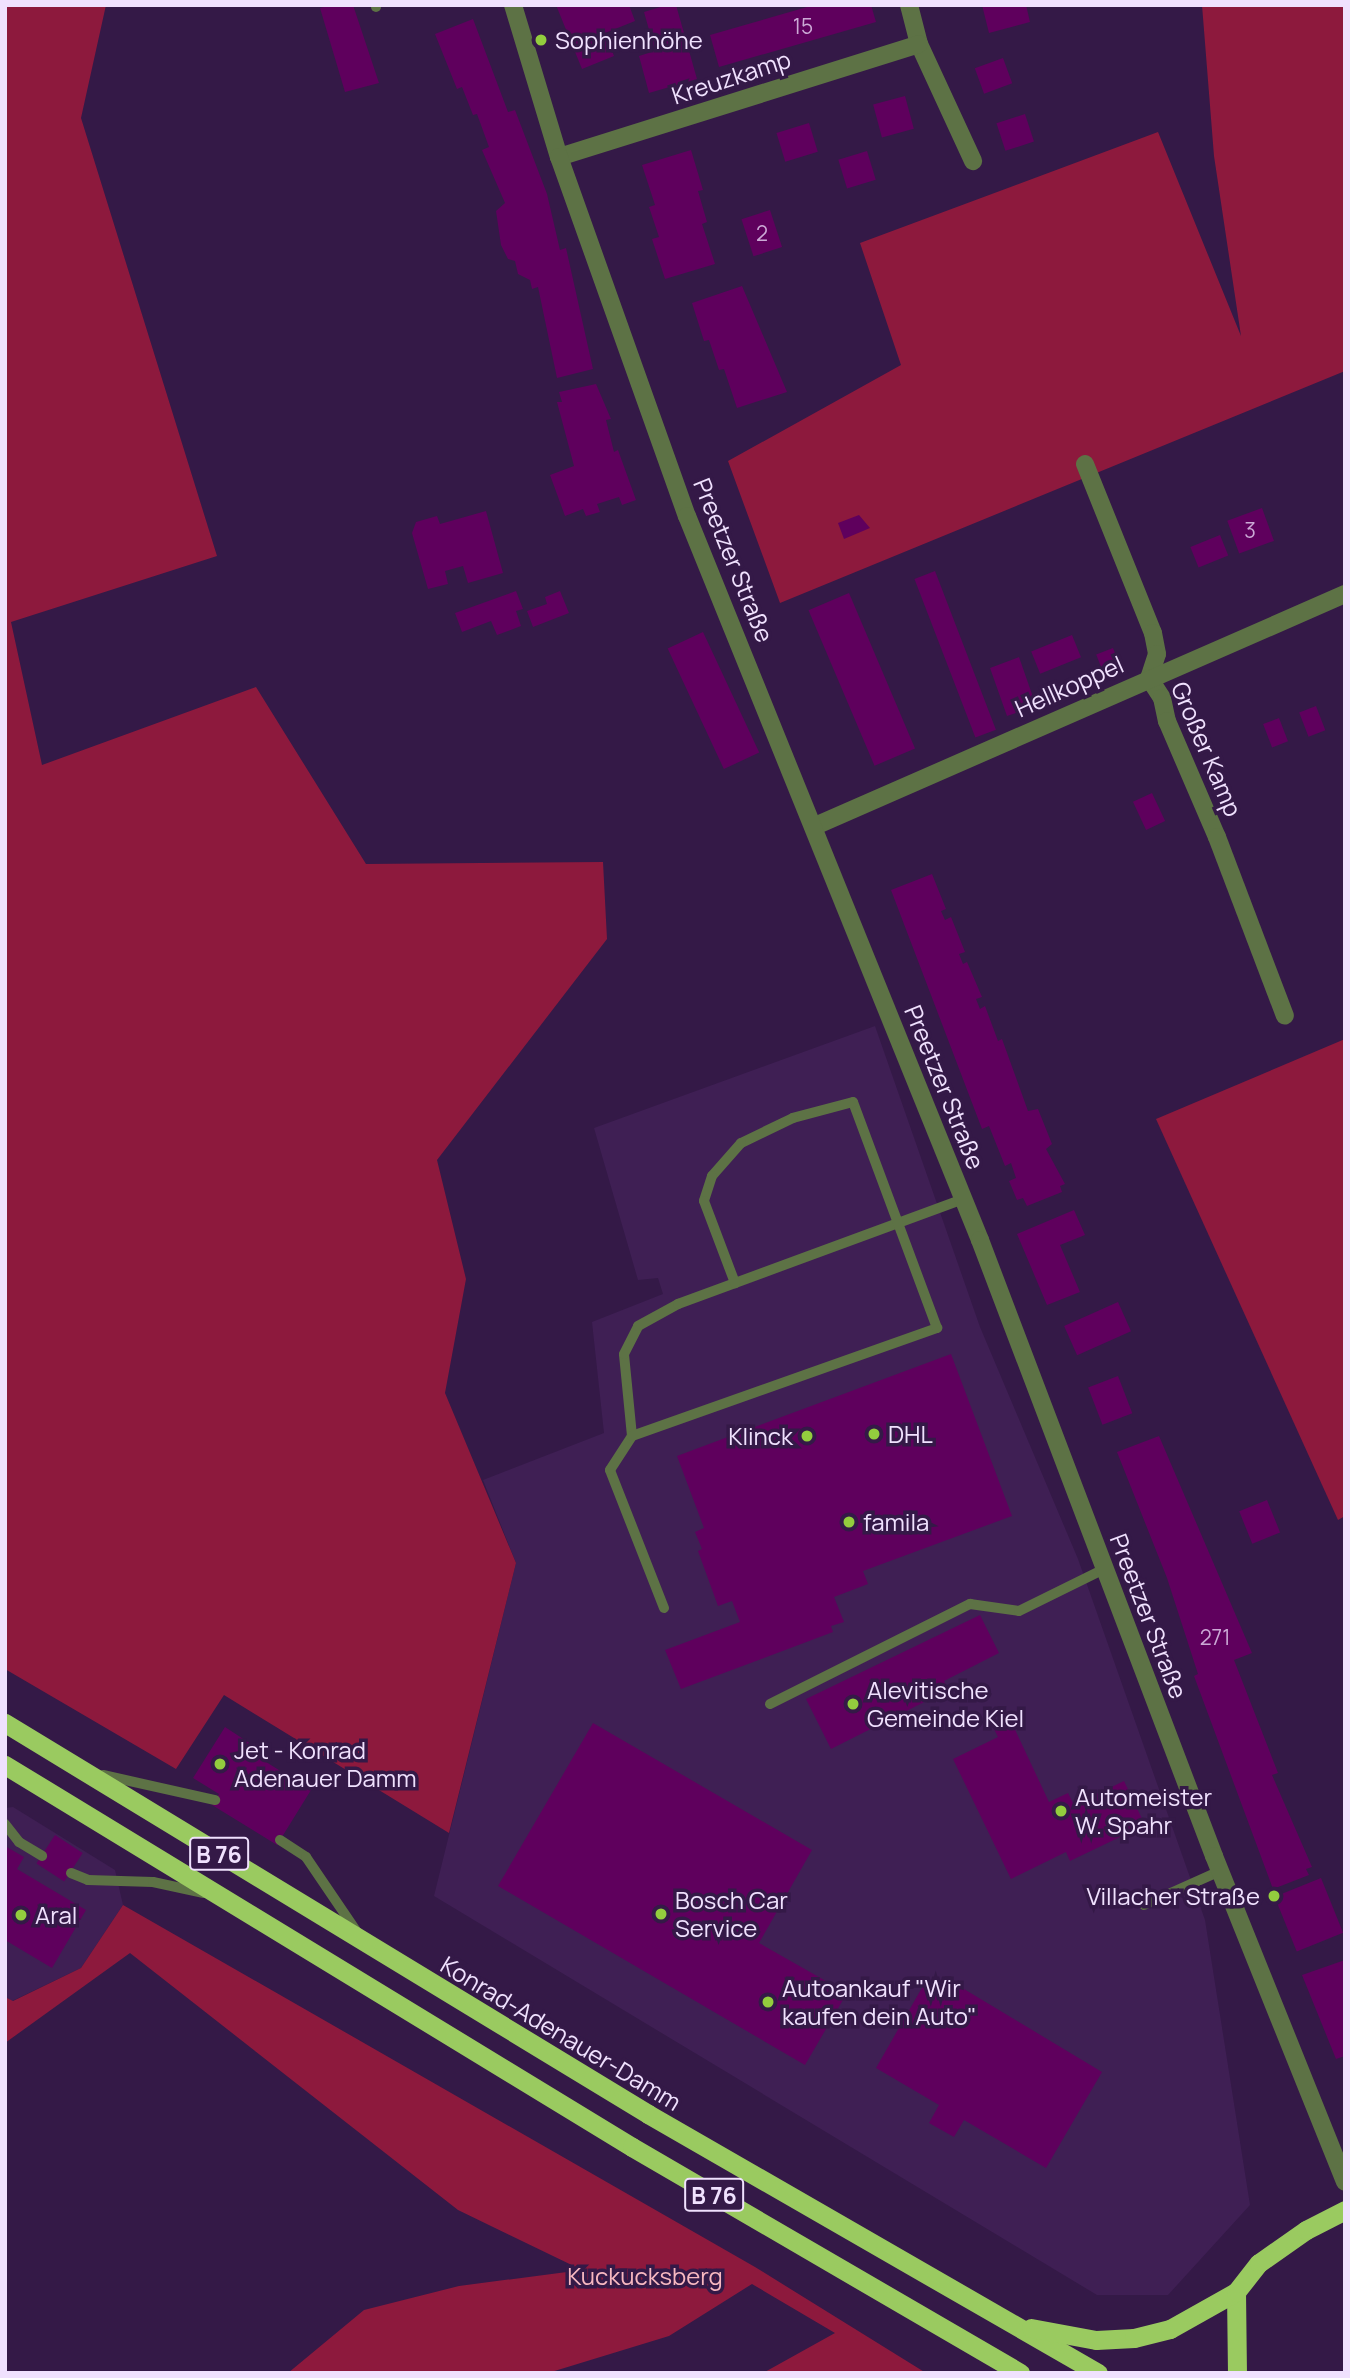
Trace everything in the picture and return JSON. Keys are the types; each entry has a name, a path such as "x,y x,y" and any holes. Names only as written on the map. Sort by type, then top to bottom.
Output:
{"highway":[{"name":"Konrad-Adenauer-Damm","path":"5,1723 362,1941 1098,2373"},
{"name":"B 76","path":"5,1765 632,2147 1005,2367 1020,2373"},
{"path":"1009,2323 1074,2338 1134,2338 1191,2320 1236,2292 1259,2263 1306,2230 1345,2210"},
{"path":"1236,2292 1237,2373"}],"street":[{"name":"Preetzer Straße","path":"513,5 559,158 687,516 815,825 963,1199 1220,1871 1345,2182"},
{"path":"909,5 919,44 973,161"},
{"name":"Kreuzkamp","path":"559,158 919,44"},
{"name":"Großer Kamp","path":"1085,464 1153,633 1157,654 1149,678 1162,698 1167,721 1217,836 1285,1016"},
{"name":"Hellkoppel","path":"815,825 1345,594"}],"lane":[{"path":"664,1608 610,1470 632,1436 937,1328 853,1102 793,1118 741,1143 712,1176 704,1201 735,1283"},
{"path":"632,1436 624,1354 638,1326 678,1304 963,1199"},
{"path":"770,1704 970,1604 1019,1611 1104,1569"},
{"path":"77,1767 215,1800"},
{"path":"5,1824 19,1842 42,1856"},
{"path":"280,1840 306,1857 350,1916 362,1941"},
{"path":"1144,1905 1220,1871"},
{"path":"71,1873 88,1880 153,1881 221,1897"}],"shaded area":[{"path":"875,1026 980,1327 1078,1559 1205,1920 1250,2205 1168,2295 1097,2295 434,1896 516,1563 483,1480 604,1433 592,1322 663,1294 658,1278 638,1280 594,1128"},
{"path":"13,1807 115,1870 123,1905 81,1968 12,2001 5,1997 5,1808"}],"green space":[{"path":"5,5 106,5 81,118 217,556 11,622 42,765 256,687 366,864 603,862 607,939 437,1160 466,1279 445,1393 516,1563 449,1833 224,1695 176,1769 5,1669"},
{"path":"1202,5 1345,5 1345,371 780,603 728,461 901,365 860,243 1158,132 1241,336 1214,156"},
{"path":"1345,1039 1345,1516 1338,1520 1156,1119"},
{"name":"Kuckucksberg","path":"123,1905 755,2267 926,2373 763,2373 835,2333 752,2284 669,2336 548,2373 288,2373 364,2310 459,2286 582,2270 458,2210 130,1953 5,2043 5,1997 13,2001 81,1968"}],"building":[{"path":"353,5 379,83 345,92 320,8"},
{"path":"556,5 629,5 635,21 605,33 614,56 582,69"},
{"path":"676,5 697,79 649,93 639,56 655,51 644,12"},
{"path":"814,5 871,5 876,22 719,67 710,35"},
{"path":"982,5 1026,5 1030,22 989,33"},
{"path":"473,19 508,112 515,110 547,194 560,250 566,248 593,369 557,378 538,287 532,289 530,280 518,274 515,261 508,259 501,245 496,211 505,203 482,150 489,147 477,114 473,115 462,87 457,89 435,34"},
{"path":"1003,58 1012,83 984,94 975,68"},
{"path":"905,96 914,129 882,137 873,105"},
{"path":"1025,114 1034,142 1005,151 996,123"},
{"path":"809,123 818,152 785,162 776,133"},
{"path":"691,150 703,190 698,191 707,222 702,224 715,264 665,279 652,239 659,237 649,207 655,205 642,165"},
{"path":"867,151 876,180 847,188 838,160"},
{"path":"770,210 782,247 754,256 741,219"},
{"path":"742,286 787,392 737,408 724,369 719,370 709,340 704,341 692,303"},
{"path":"596,384 611,419 606,420 614,452 618,450 636,500 622,505 619,497 597,504 600,512 586,516 583,509 565,516 550,475 574,466 557,402 562,402 559,392"},
{"path":"1262,508 1274,541 1239,554 1227,521"},
{"path":"486,511 503,573 468,583 463,566 445,571 448,584 428,589 412,533 416,522 437,516 440,524"},
{"path":"859,515 870,528 844,539 838,523"},
{"path":"1220,535 1228,555 1199,567 1190,547"},
{"path":"935,571 996,730 975,738 914,579"},
{"path":"516,591 523,609 516,611 521,626 497,635 491,621 462,632 455,613"},
{"path":"560,591 569,613 533,627 527,611 547,604 545,597"},
{"path":"849,593 915,749 875,766 808,610"},
{"path":"703,632 759,753 724,769 668,648"},
{"path":"1072,635 1081,657 1040,674 1031,651"},
{"path":"1113,648 1119,664 1102,670 1096,654"},
{"path":"1019,657 1034,700 1027,702 1030,708 1007,716 990,668"},
{"path":"1316,706 1325,730 1309,737 1299,712"},
{"path":"1279,718 1288,741 1272,747 1263,724"},
{"path":"1152,793 1165,821 1146,830 1133,802"},
{"path":"932,874 946,909 941,911 945,920 951,917 965,952 959,954 963,964 967,962 982,997 976,999 980,1009 985,1006 998,1041 1002,1039 1028,1111 1038,1109 1052,1144 1046,1149 1065,1184 1060,1186 1062,1192 1027,1206 1023,1198 1017,1200 1009,1181 1016,1178 1011,1163 1005,1166 989,1126 982,1129 891,890"},
{"path":"1074,1210 1085,1235 1060,1245 1080,1292 1047,1305 1017,1234"},
{"path":"1118,1302 1131,1331 1077,1355 1064,1326"},
{"name":"famila","path":"951,1354 1012,1516 863,1571 868,1584 834,1597 844,1622 831,1626 833,1632 681,1689 665,1650 740,1622 732,1601 718,1606 698,1551 702,1549 695,1532 704,1528 677,1456"},
{"path":"1118,1376 1132,1413 1102,1425 1088,1387"},
{"path":"1159,1436 1252,1653 1234,1660 1278,1773 1272,1775 1312,1867 1306,1869 1309,1875 1273,1889 1194,1676 1198,1674 1167,1578 1117,1452"},
{"path":"1267,1500 1280,1532 1252,1544 1239,1511"},
{"path":"980,1615 999,1653 944,1681 948,1690 831,1749 806,1699"},
{"path":"1010,1719 1049,1802 1068,1793 1074,1805 1124,1781 1145,1825 1070,1861 1066,1852 1011,1879 953,1759 998,1737 993,1727"},
{"name":"Bosch Car Service","path":"593,1723 812,1850 759,1943 847,1993 805,2065 498,1886"},
{"path":"225,1727 251,1744 247,1750 311,1790 277,1845 212,1805 219,1794 193,1778"},
{"path":"55,1835 83,1853 64,1881 36,1864"},
{"path":"5,1846 24,1857 17,1869 86,1910 52,1968 5,1940"},
{"path":"1321,1878 1343,1933 1297,1951 1275,1897"},
{"path":"1345,1960 1345,2056 1336,2059 1302,1975"},
{"path":"944,1977 1102,2072 1046,2168 964,2120 954,2137 929,2123 939,2105 876,2068 923,1986 935,1993"}],"place":[{"name":"Sophienhöhe","path":"541,40"},
{"name":"DHL","path":"874,1434"},
{"name":"Klinck","path":"807,1436"},
{"name":"famila","path":"849,1522"},
{"name":"Alevitische Gemeinde Kiel","path":"853,1704"},
{"name":"Jet - Konrad Adenauer Damm","path":"220,1764"},
{"name":"Automeister W. Spahr","path":"1061,1811"},
{"name":"Villacher Straße","path":"1274,1896"},
{"name":"Bosch Car Service","path":"661,1914"},
{"name":"Aral","path":"21,1915"},
{"name":"Autoankauf \"Wir kaufen dein Auto\"","path":"768,2002"}]}
